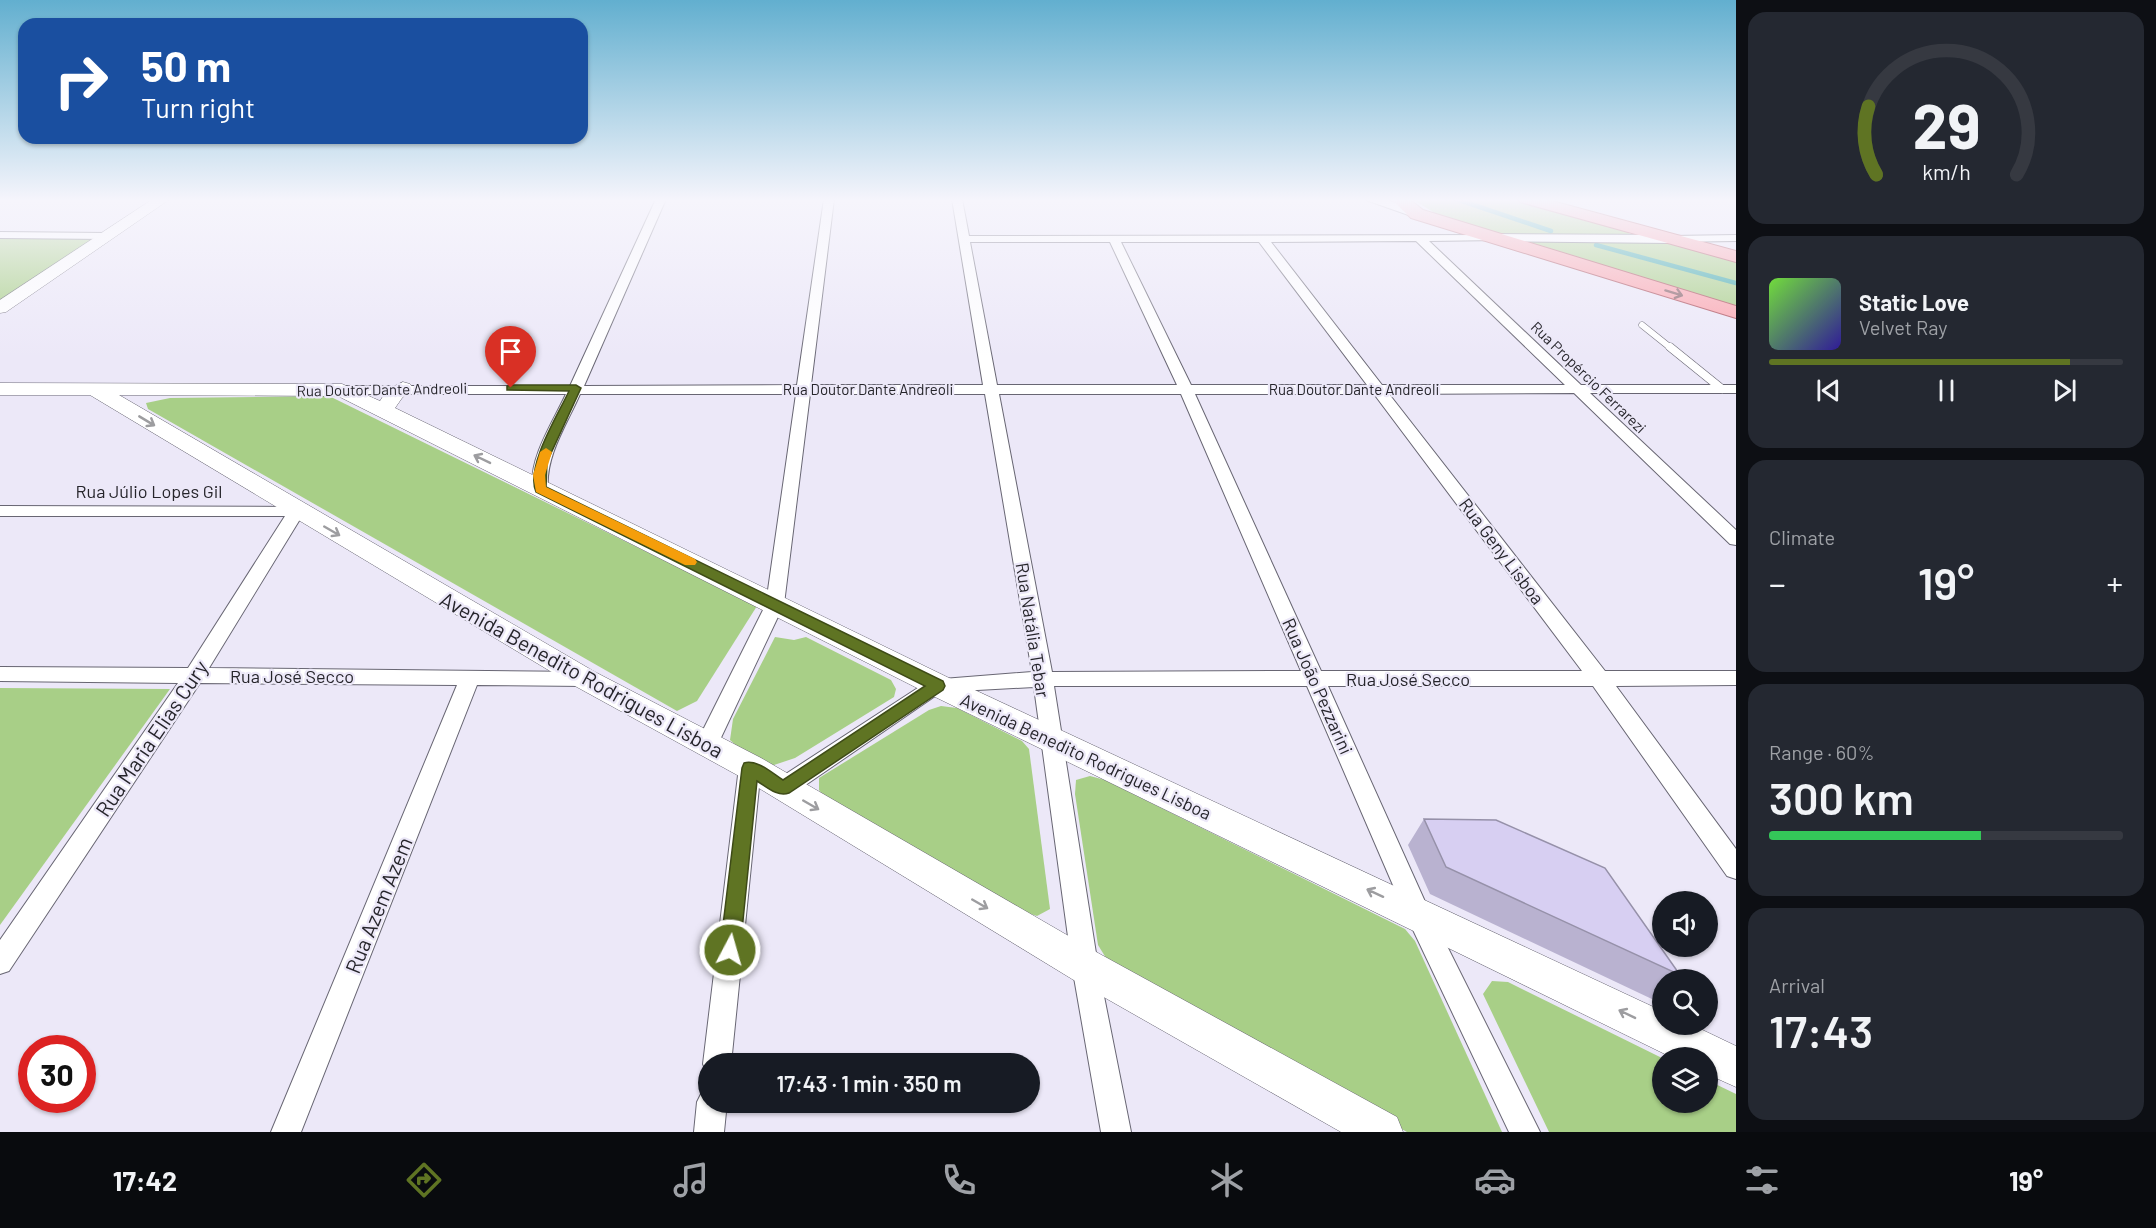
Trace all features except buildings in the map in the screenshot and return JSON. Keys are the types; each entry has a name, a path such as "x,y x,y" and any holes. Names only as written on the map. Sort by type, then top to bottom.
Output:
{"main road":[{"path":"0,308 83,252"},
{"path":"1540,252 1736,312"},
{"path":"1717,252 1736,257"},
{"path":"383,411 394,394 403,388"},
{"name":"Rua Doutor Dante Andreoli","path":"0,389 342,390"},
{"name":"Avenida Benedito Rodrigues Lisboa","path":"97,390 297,511 585,679 750,768 1085,966 1382,1132"},
{"name":"Avenida Benedito Rodrigues Lisboa","path":"342,390 383,411 533,476 775,604 937,686 1736,1066"}],"street":[{"path":"533,476 576,388 637,252"},
{"path":"707,744 775,604 822,252"},
{"name":"Rua Natália Tebar","path":"967,252 1043,679 1050,740 1085,966 1116,1132"},
{"name":"Rua João Pezzarini","path":"1121,252 1186,389 1418,913 1524,1132"},
{"name":"Rua Geny Lisboa","path":"1274,252 1599,678 1736,868"},
{"name":"Rua Propércio Ferrarezi","path":"1434,252 1736,540"},
{"name":"Rua Doutor Dante Andreoli","path":"342,390 403,388 1729,389"},
{"name":"Rua Júlio Lopes Gil","path":"0,511 297,511"},
{"name":"Rua Maria Elias Cury","path":"0,962 194,675 297,511"},
{"name":"Rua José Secco","path":"0,674 585,679"},
{"name":"Rua Azem Azem","path":"286,1132 470,678"},
{"name":"Rua José Secco","path":"937,686 1043,679 1736,678"},
{"path":"783,788 937,686"},
{"path":"718,1053 750,768"},
{"path":"709,1132 711,1113"}],"lane":[{"path":"1642,325 1729,389"}],"green space":[{"path":"0,252 75,252 0,302"},
{"path":"1555,252 1702,252 1736,260 1736,310"},
{"path":"329,396 757,606 697,701 677,711 148,409 146,403 170,398"},
{"path":"775,637 794,640 806,637 891,680 896,689 894,697 795,758 771,766 749,757 730,740 733,719"},
{"path":"0,688 170,689 0,925"},
{"path":"941,706 957,708 1022,741 1029,749 1050,909 1037,916 1021,911 825,798 819,790 819,778 929,710"},
{"path":"1090,776 1105,780 1405,929 1415,941 1502,1132 1407,1132 1119,970 1106,958 1098,945 1075,794 1076,780"},
{"path":"1492,981 1508,982 1652,1053 1652,1113 1718,1113 1718,1085 1736,1094 1736,1132 1549,1132 1483,994"}],"waterway":[{"path":"1621,252 1736,283"}],"slow traffic":[{"path":"546,452 539,475 540,489 690,562"}],"route":[{"path":"511,388 576,388 542,462 539,475 540,489 937,686 783,788 750,768 730,950"}]}
